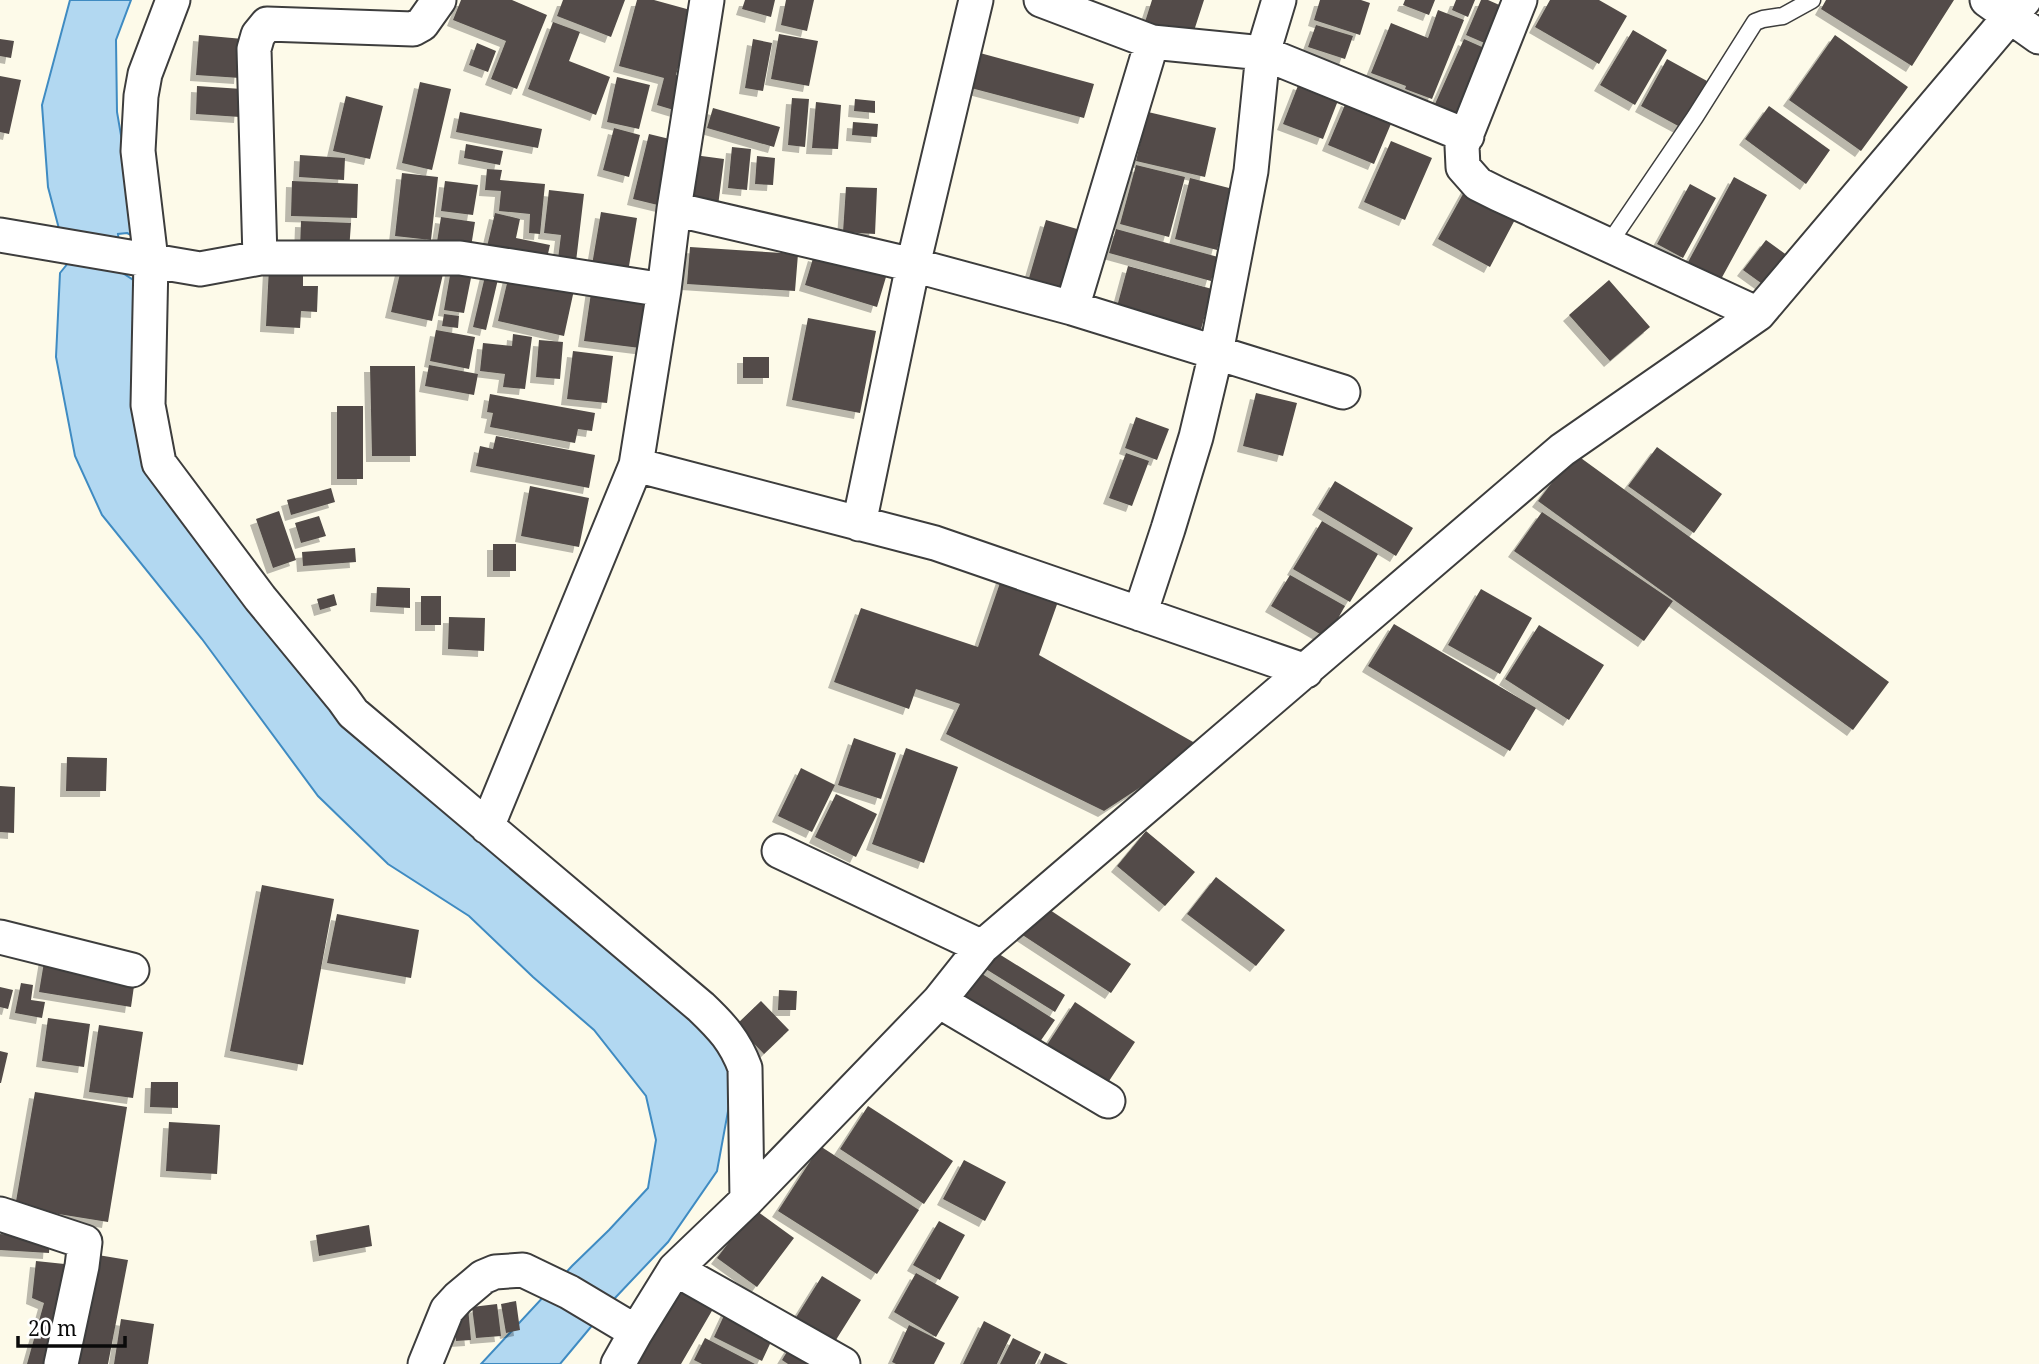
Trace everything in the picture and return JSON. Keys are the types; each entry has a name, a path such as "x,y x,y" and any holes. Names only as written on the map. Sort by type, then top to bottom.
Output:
{"street":[{"path":"173,0 145,74 138,151 140,258 148,405 159,463 260,598 352,713 726,1030 740,1053 745,1068 747,1200"},
{"path":"260,258 254,49 258,35 267,24 413,29 422,24 439,0"},
{"path":"487,827 636,465 708,0"},
{"path":"859,524 913,265 976,0"},
{"path":"1041,0 1152,42 1263,53 1467,136"},
{"path":"1140,614 1196,437 1216,353 1251,171 1263,53 1279,0"},
{"path":"1520,0 1462,146 1463,167 1478,184 1758,314"},
{"path":"618,1364 676,1269 747,1200 939,1001 982,947 1562,450 1758,314 2007,5 2039,37"},
{"path":"1072,309 1152,42"},
{"path":"674,209 913,265 1072,309 1343,391"},
{"path":"9,237 200,269 260,258 460,258 664,290"},
{"path":"636,465 935,543 1306,671"},
{"path":"779,851 982,947"},
{"path":"0,937 132,970"},
{"path":"939,1001 1108,1101"},
{"path":"0,1213 85,1242 61,1364"},
{"path":"676,1269 843,1364"},
{"path":"425,1364 447,1310 484,1277 495,1272 523,1270 542,1278 636,1332"}],"lane":[{"path":"1608,245 1695,117 1755,22 1783,16 1812,0"}],"water":[{"path":"70,0 131,0 116,40 117,112 127,170 155,391 169,452 341,721 357,738 463,817 580,913 727,1055 731,1095 717,1171 668,1242 615,1298 560,1364 481,1364 648,1188 656,1140 646,1096 594,1030 469,916 388,864 318,796 202,639 102,515 75,456 56,357 60,273 68,263 48,187 42,105","holes":["127,233 133,236 139,268 132,279 112,266 119,244 118,234"]}],"building":[{"path":"461,0 512,0 547,15 517,89 491,79 506,41 453,20"},
{"path":"563,0 625,0 611,37 557,16"},
{"path":"637,0 654,0 694,11 676,75 686,78 677,111 657,105 664,78 619,66"},
{"path":"745,0 775,0 771,17 742,9"},
{"path":"786,0 814,0 807,31 781,25"},
{"path":"1152,0 1204,0 1191,40 1144,25"},
{"path":"1320,0 1361,0 1370,3 1360,35 1314,20"},
{"path":"1405,0 1435,0 1429,15 1403,5"},
{"path":"1456,0 1475,0 1468,17 1452,10"},
{"path":"1481,0 1488,0 1513,11 1496,48 1466,35"},
{"path":"1550,0 1599,0 1627,16 1599,64 1535,27"},
{"path":"1826,0 1954,0 1912,66 1821,9"},
{"path":"1438,10 1464,20 1432,99 1371,73 1391,23 1428,38"},
{"path":"553,22 580,32 569,61 610,77 596,115 528,89"},
{"path":"1316,25 1353,36 1345,59 1308,47"},
{"path":"1633,30 1667,50 1635,105 1600,85"},
{"path":"779,34 818,41 809,86 771,79"},
{"path":"199,35 243,39 240,78 196,75"},
{"path":"1835,35 1908,87 1861,151 1789,100"},
{"path":"0,39 14,41 11,58 0,56"},
{"path":"753,39 772,43 763,91 745,88"},
{"path":"1464,39 1491,51 1461,115 1435,104"},
{"path":"477,43 496,51 488,72 469,65"},
{"path":"980,53 1094,84 1084,118 971,88"},
{"path":"1667,59 1707,81 1682,128 1641,106"},
{"path":"0,76 21,80 9,134 0,132"},
{"path":"617,77 650,85 639,129 607,122"},
{"path":"420,82 451,89 432,170 402,163"},
{"path":"1299,83 1339,98 1323,139 1283,124"},
{"path":"197,86 242,89 240,117 196,114"},
{"path":"346,96 383,106 370,159 333,151"},
{"path":"792,98 809,99 805,147 788,145"},
{"path":"855,99 875,101 875,113 854,111"},
{"path":"1347,100 1393,119 1374,164 1328,145"},
{"path":"816,102 841,105 838,149 812,148"},
{"path":"1769,106 1830,150 1806,184 1745,139"},
{"path":"713,108 780,127 774,147 707,128"},
{"path":"460,112 542,129 538,148 456,132"},
{"path":"1148,112 1216,128 1205,177 1136,161"},
{"path":"853,122 878,124 877,137 852,135"},
{"path":"614,128 640,135 629,177 603,170"},
{"path":"649,134 682,142 666,207 633,199"},
{"path":"1391,141 1432,158 1405,220 1364,202"},
{"path":"466,144 503,151 500,165 464,158"},
{"path":"732,147 751,149 747,190 728,188"},
{"path":"300,155 345,158 344,180 299,177"},
{"path":"694,155 724,159 718,206 688,202"},
{"path":"757,156 775,158 773,185 755,184"},
{"path":"1136,165 1185,177 1169,237 1120,224"},
{"path":"487,169 502,170 500,180 545,184 540,234 529,233 530,214 499,211 501,191 485,190"},
{"path":"402,173 438,177 431,240 395,236"},
{"path":"1734,177 1767,195 1720,281 1687,264"},
{"path":"1190,178 1233,189 1217,250 1175,239"},
{"path":"292,181 358,184 357,218 291,216"},
{"path":"445,181 478,185 473,215 441,211"},
{"path":"1690,184 1716,198 1683,258 1657,244"},
{"path":"1468,185 1519,212 1490,267 1438,239"},
{"path":"846,187 877,188 875,234 843,232"},
{"path":"549,190 584,194 575,270 557,267 561,235 544,233"},
{"path":"601,212 637,218 628,272 592,265"},
{"path":"495,213 520,219 516,238 550,245 547,258 485,255"},
{"path":"441,217 475,222 470,253 436,248"},
{"path":"1046,220 1091,233 1073,291 1029,278"},
{"path":"301,221 351,223 349,251 300,249"},
{"path":"1116,229 1218,257 1211,281 1109,253"},
{"path":"1766,240 1795,261 1772,291 1743,270"},
{"path":"690,247 798,254 795,291 687,284"},
{"path":"814,255 886,277 877,307 805,285"},
{"path":"452,264 473,268 464,313 444,310"},
{"path":"402,265 443,274 432,321 391,312"},
{"path":"1128,266 1212,289 1199,337 1115,314"},
{"path":"269,267 303,269 303,286 318,286 317,312 301,311 300,328 266,326"},
{"path":"486,272 499,275 486,330 473,327"},
{"path":"509,275 574,290 564,336 498,321"},
{"path":"1609,280 1650,327 1610,361 1569,315"},
{"path":"592,286 655,295 648,349 584,341"},
{"path":"444,314 459,316 458,328 442,326"},
{"path":"808,318 876,331 860,413 792,400"},
{"path":"436,330 475,337 469,369 430,361"},
{"path":"513,334 532,337 525,389 503,387 505,374 480,371 483,343 512,346"},
{"path":"539,340 563,342 560,379 536,377"},
{"path":"573,351 613,356 607,403 567,399"},
{"path":"743,357 769,357 769,378 743,378"},
{"path":"429,365 478,374 474,395 425,386"},
{"path":"370,366 415,366 416,456 372,456"},
{"path":"1256,393 1297,403 1283,456 1243,446"},
{"path":"490,394 595,413 592,431 578,429 575,443 490,427 493,413 487,412"},
{"path":"337,406 363,406 363,479 337,479"},
{"path":"1136,417 1169,429 1157,460 1125,448"},
{"path":"496,436 595,455 589,488 476,466 480,446 493,449"},
{"path":"1657,447 1722,494 1694,533 1628,486"},
{"path":"1126,453 1149,461 1132,506 1109,498"},
{"path":"1574,453 1889,682 1853,730 1538,501"},
{"path":"1335,481 1413,528 1396,556 1318,509"},
{"path":"530,486 589,498 579,547 521,536"},
{"path":"331,488 335,502 291,515 287,500"},
{"path":"279,511 296,560 273,568 256,519"},
{"path":"1542,512 1673,601 1644,641 1514,551"},
{"path":"319,516 326,536 301,543 295,523"},
{"path":"1322,521 1378,554 1350,602 1293,569"},
{"path":"493,544 516,544 516,571 493,571"},
{"path":"355,548 356,562 303,566 302,552"},
{"path":"1290,575 1345,606 1327,638 1271,606"},
{"path":"1002,577 1060,596 1039,655 1202,747 1104,811 946,734 960,704 916,689 909,709 834,682 861,608 978,647"},
{"path":"377,587 410,588 410,608 376,606"},
{"path":"1481,589 1532,618 1500,674 1448,645"},
{"path":"334,594 337,605 320,610 317,599"},
{"path":"421,596 441,596 441,625 421,625"},
{"path":"449,617 485,618 484,651 448,649"},
{"path":"1394,624 1536,708 1510,751 1368,666"},
{"path":"1539,625 1604,665 1569,720 1505,679"},
{"path":"854,738 896,753 881,799 838,785"},
{"path":"906,748 958,767 924,863 872,844"},
{"path":"67,757 107,758 106,791 66,791"},
{"path":"801,768 835,785 812,832 778,816"},
{"path":"0,786 15,787 14,833 0,832"},
{"path":"836,794 877,814 856,857 815,837"},
{"path":"1146,831 1195,872 1165,906 1117,866"},
{"path":"1216,877 1285,930 1256,966 1187,914"},
{"path":"262,885 334,899 303,1065 230,1051"},
{"path":"1041,904 1131,964 1111,993 1021,934"},
{"path":"337,914 419,930 411,978 327,963"},
{"path":"991,949 1065,995 1055,1012 981,966"},
{"path":"45,956 136,972 131,1007 39,992"},
{"path":"976,970 1055,1020 1035,1049 957,999"},
{"path":"21,983 33,985 31,1000 45,1002 42,1018 15,1013"},
{"path":"0,987 13,990 8,1009 0,1007"},
{"path":"779,990 797,991 796,1010 778,1010"},
{"path":"761,1001 789,1030 764,1054 736,1025"},
{"path":"1075,1002 1135,1042 1101,1093 1041,1054"},
{"path":"48,1018 90,1024 84,1067 42,1061"},
{"path":"99,1025 143,1032 133,1098 89,1092"},
{"path":"0,1051 8,1053 1,1083 0,1083"},
{"path":"151,1082 178,1082 178,1108 150,1107"},
{"path":"35,1092 127,1107 108,1222 15,1207"},
{"path":"868,1106 953,1161 924,1204 840,1149"},
{"path":"169,1122 220,1125 217,1174 166,1171"},
{"path":"820,1146 919,1210 877,1274 778,1211"},
{"path":"964,1160 1006,1182 985,1221 943,1199"},
{"path":"754,1209 794,1238 757,1287 717,1258"},
{"path":"939,1221 965,1235 940,1280 913,1265"},
{"path":"369,1225 372,1246 319,1256 316,1235"},
{"path":"0,1234 50,1237 49,1253 0,1250"},
{"path":"92,1254 128,1260 108,1364 72,1364"},
{"path":"36,1261 74,1265 54,1364 27,1364 44,1303 32,1298"},
{"path":"916,1273 959,1297 936,1337 894,1312"},
{"path":"822,1276 861,1300 829,1351 790,1327"},
{"path":"685,1277 720,1297 681,1364 635,1364"},
{"path":"516,1301 520,1330 506,1333 501,1304"},
{"path":"497,1304 501,1336 476,1338 472,1307"},
{"path":"468,1307 471,1340 456,1341 453,1309"},
{"path":"728,1307 776,1331 762,1361 714,1337"},
{"path":"121,1319 154,1324 148,1364 114,1364"},
{"path":"984,1321 1011,1335 997,1364 963,1364"},
{"path":"909,1325 945,1343 934,1364 892,1362"},
{"path":"705,1338 755,1364 702,1364 694,1360"},
{"path":"1013,1338 1041,1352 1035,1364 1000,1364"},
{"path":"794,1340 831,1364 788,1364 782,1360"},
{"path":"1045,1353 1068,1364 1040,1364"}]}
